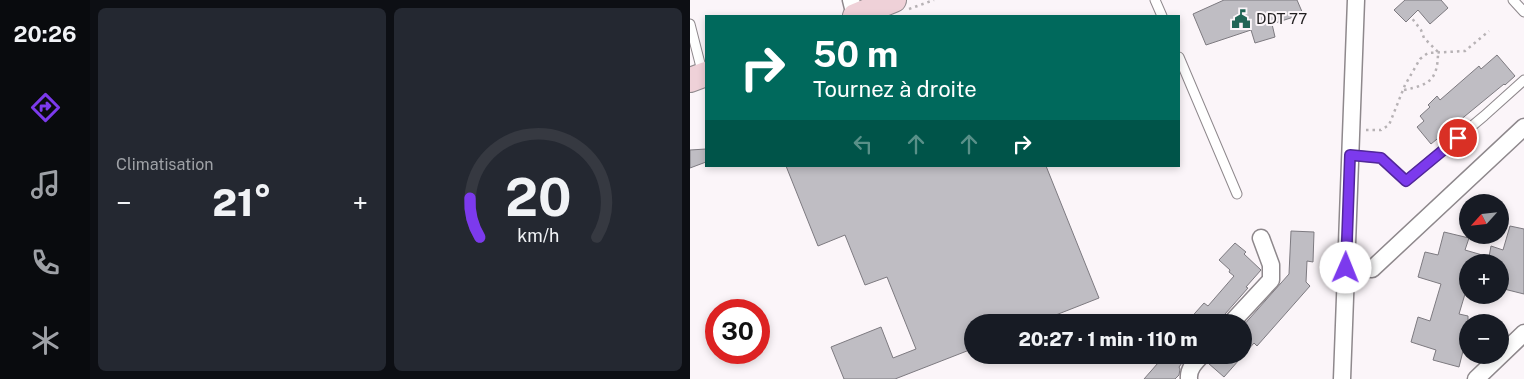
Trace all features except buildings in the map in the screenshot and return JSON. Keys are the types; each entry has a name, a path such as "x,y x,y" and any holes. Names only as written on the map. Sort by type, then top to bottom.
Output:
{"street":[{"path":"851,0 855,15"},
{"path":"1342,379 1356,0"},
{"path":"859,15 898,6"},
{"path":"1346,268 1372,269 1524,127"},
{"path":"1239,314 1271,280 1271,265 1261,238"},
{"path":"1476,379 1524,333"},
{"path":"1189,379 1188,374 1194,364"}],"lane":[{"path":"1155,0 1162,15"},
{"path":"690,24 700,76"},
{"path":"1180,58 1237,194"},
{"path":"1350,155 1381,158 1406,181 1524,80"}],"path":[{"path":"898,6 934,0"},
{"path":"1403,90 1422,86 1429,81 1433,76 1438,60 1438,52 1424,38 1421,30 1411,17"},
{"path":"1364,130 1381,130 1389,125 1403,90 1420,59 1428,53 1465,51 1488,31"}],"place":[{"name":"DDT 77","path":"1241,19"}],"route":[{"path":"1346,268 1350,155 1381,158 1406,181 1458,138"}]}
